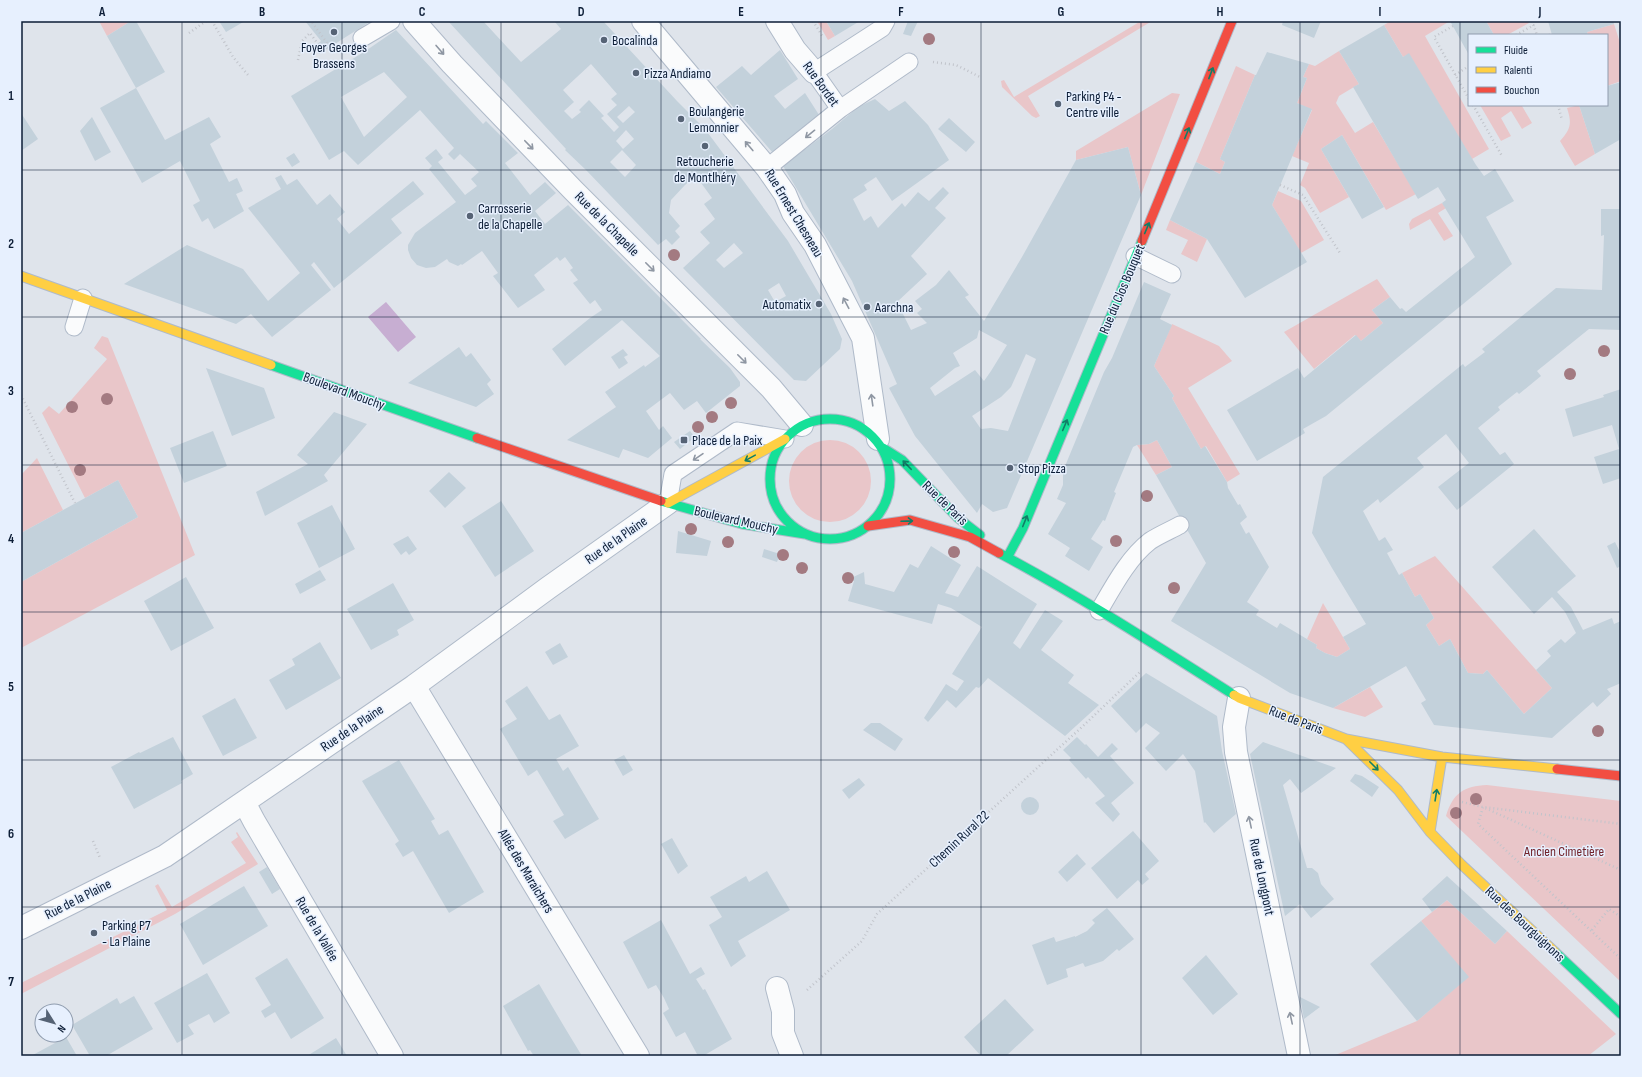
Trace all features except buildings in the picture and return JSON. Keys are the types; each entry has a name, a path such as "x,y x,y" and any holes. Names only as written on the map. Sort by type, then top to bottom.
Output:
{"main road":[{"name":"Rue du Clos Bouquet","path":"1008,556 1023,528 1232,21"},
{"name":"Boulevard Mouchy","path":"21,276 532,458 668,503 742,524 805,534"},
{"path":"820,419 839,419 858,424 881,443 891,472 889,492 882,511 868,526 854,534 838,539 821,538 805,534 787,521 774,502 770,481 773,458 785,439 802,425 820,419"},
{"name":"Boulevard Mouchy","path":"668,503 785,439"},
{"name":"Rue de Paris","path":"881,443 902,460 958,518 1008,556"},
{"name":"Rue de Paris","path":"868,526 910,520 970,537 1008,556 1239,698 1346,739 1442,757 1621,776"},
{"name":"Rue des Bourguignons","path":"1346,739 1398,790 1430,832 1461,864 1621,1014"},
{"path":"1430,832 1442,757"}],"street":[{"name":"Rue de la Chapelle","path":"412,21 573,190 771,388 802,425"},
{"name":"Rue Ernest Chesneau","path":"643,21 767,168 785,194 793,213 815,245 863,338 881,443"},
{"name":"Rue Bordet","path":"777,21 795,50 814,72"},
{"name":"Rue de la Plaine","path":"21,928 165,856 414,686 668,503"},
{"name":"Allée des Maraichers","path":"414,686 638,1056"},
{"name":"Rue de Longpont","path":"1239,698 1234,727 1236,752 1299,1056"},
{"name":"Rue de la Vallée","path":"244,802 392,1056"},
{"path":"777,988 783,1011 783,1033 792,1056"}],"lane":[{"path":"362,38 391,21"},
{"path":"814,72 882,28 886,21"},
{"path":"840,110 910,62"},
{"name":"Rue Bordet","path":"767,168 840,110 814,72"},
{"path":"1135,256 1172,274"},
{"path":"74,327 83,298"},
{"path":"668,503 673,474 737,431 785,439"},
{"path":"1099,611 1115,584 1138,552 1151,541 1180,525"}],"path":[{"path":"189,33 206,21"},
{"path":"212,21 233,57 248,75"},
{"path":"298,60 302,41 310,33 320,47 327,43 311,21"},
{"path":"1532,21 1537,34"},
{"path":"1518,34 1534,25"},
{"path":"1453,26 1434,37 1468,97"},
{"path":"956,65 980,77"},
{"path":"1455,75 1468,67"},
{"path":"1473,106 1502,156"},
{"path":"1558,106 1562,120"},
{"path":"1280,185 1303,195 1340,253"},
{"path":"21,395 75,503"},
{"name":"Chemin Rural 22","path":"783,1011 862,941 877,914 1141,671"},
{"path":"1461,802 1483,807 1621,824"},
{"path":"1483,807 1621,870"},
{"path":"1483,807 1478,824 1621,959"},
{"path":"94,842 102,861"},
{"path":"1592,930 1609,909 1621,917"}],"green space":[{"path":"99,21 131,21 107,36"},
{"path":"817,21 826,21 835,36 828,40"},
{"path":"1141,21 1152,21 1028,96 1040,116 1036,118 1032,116 1002,87 1001,81 1004,80 1014,97"},
{"path":"1391,21 1450,21 1425,36 1489,149 1472,159 1409,54 1403,57 1384,25"},
{"path":"1486,21 1528,21 1529,23 1509,34 1493,34"},
{"path":"1614,24 1621,46 1621,81 1608,86 1608,34 1588,34 1587,32"},
{"path":"1339,51 1359,84 1339,96 1336,103 1355,133 1373,122 1416,194 1386,210 1342,135 1321,149 1349,197 1320,213 1305,188 1300,185 1309,163 1292,156 1312,110 1297,103 1307,78 1303,77 1309,64 1315,66"},
{"path":"1236,66 1255,75 1220,159 1225,162 1220,174 1196,162"},
{"path":"1172,93 1180,94 1141,195 1128,147 1076,160 1076,151"},
{"path":"1481,106 1522,106 1532,123 1522,129 1511,111 1501,118 1511,136 1501,141"},
{"path":"1579,106 1595,154 1575,166 1560,141 1570,126 1570,118 1567,108"},
{"path":"1278,191 1301,201 1324,240 1301,253 1272,205"},
{"path":"1442,203 1446,208 1438,213 1453,236 1444,241 1430,219 1410,230 1409,224 1412,219"},
{"path":"1170,220 1207,239 1197,262 1181,254 1188,240 1166,230"},
{"path":"1377,279 1390,297 1372,310 1383,323 1361,341 1355,335 1314,369 1284,332"},
{"path":"1172,324 1219,346 1232,361 1188,388 1240,474 1227,482 1206,446 1201,449 1172,398 1174,396 1154,366"},
{"path":"102,336 108,338 195,555 21,648 21,582 138,517 118,480 85,498 42,413 49,406 59,414 107,359 94,348"},
{"path":"830,440 846,443 859,452 868,465 871,481 868,497 859,510 846,519 830,522 814,519 801,510 792,497 789,481 792,465 801,452 814,443"},
{"path":"1157,440 1172,467 1156,475 1137,445 1149,444"},
{"path":"37,458 63,510 21,533 21,475"},
{"path":"1435,556 1552,688 1524,714 1487,670 1483,674 1468,673 1450,639 1439,646 1426,625 1434,618 1420,594 1415,597 1402,573"},
{"path":"1323,603 1350,649 1337,657 1316,648 1317,645 1307,639"},
{"path":"1370,687 1383,707 1365,717 1333,708"},
{"name":"Ancien Cimetière","path":"1487,785 1621,801 1621,982 1446,816 1452,802 1460,792 1472,787"},
{"path":"237,832 258,864 175,914 21,994 21,983 167,910 155,886 158,884 172,907 246,863 231,842 238,837"},
{"path":"1447,900 1495,944 1507,931 1616,1034 1588,1056 1333,1056 1417,1021 1468,977 1421,921"}],"shaded area":[{"path":"386,302 416,337 398,352 368,317"}],"traffic: fast":[{"path":"1008,556 1023,528 1142,241"},
{"path":"271,365 477,438"},
{"path":"830,419 853,423 873,436 886,456 890,479 886,502 873,522 853,535 830,539 807,535 787,522 774,502 770,479 774,456 787,436 807,423 830,419"},
{"path":"883,448 902,460 958,518 980,535"},
{"path":"661,501 742,524 805,534"},
{"path":"999,553 1089,604 1234,695"},
{"path":"1555,952 1621,1014"}],"traffic: slow":[{"path":"21,276 271,365"},
{"path":"668,503 785,439"},
{"path":"1234,695 1346,739 1442,757 1557,769"},
{"path":"1346,739 1398,790 1430,832 1461,864 1555,952"},
{"path":"1430,832 1442,757"}],"traffic: jam":[{"path":"1142,241 1232,21"},
{"path":"477,438 661,501"},
{"path":"868,526 910,520 970,537 999,553"},
{"path":"1557,769 1621,776"}],"place":[{"name":"Foyer Georges Brassens","path":"334,32"},
{"name":"Bocalinda","path":"604,40"},
{"name":"Pizza Andiamo","path":"636,73"},
{"name":"Parking P4 - Centre ville","path":"1058,104"},
{"name":"Boulangerie Lemonnier","path":"681,119"},
{"name":"Retoucherie de Montlhéry","path":"705,146"},
{"name":"Carrosserie de la Chapelle","path":"470,216"},
{"name":"Automatix","path":"819,304"},
{"name":"Aarchna","path":"867,307"},
{"name":"Place de la Paix","path":"684,440"},
{"name":"Stop Pizza","path":"1010,468"},
{"name":"Parking P7 - La Plaine","path":"94,933"}]}
